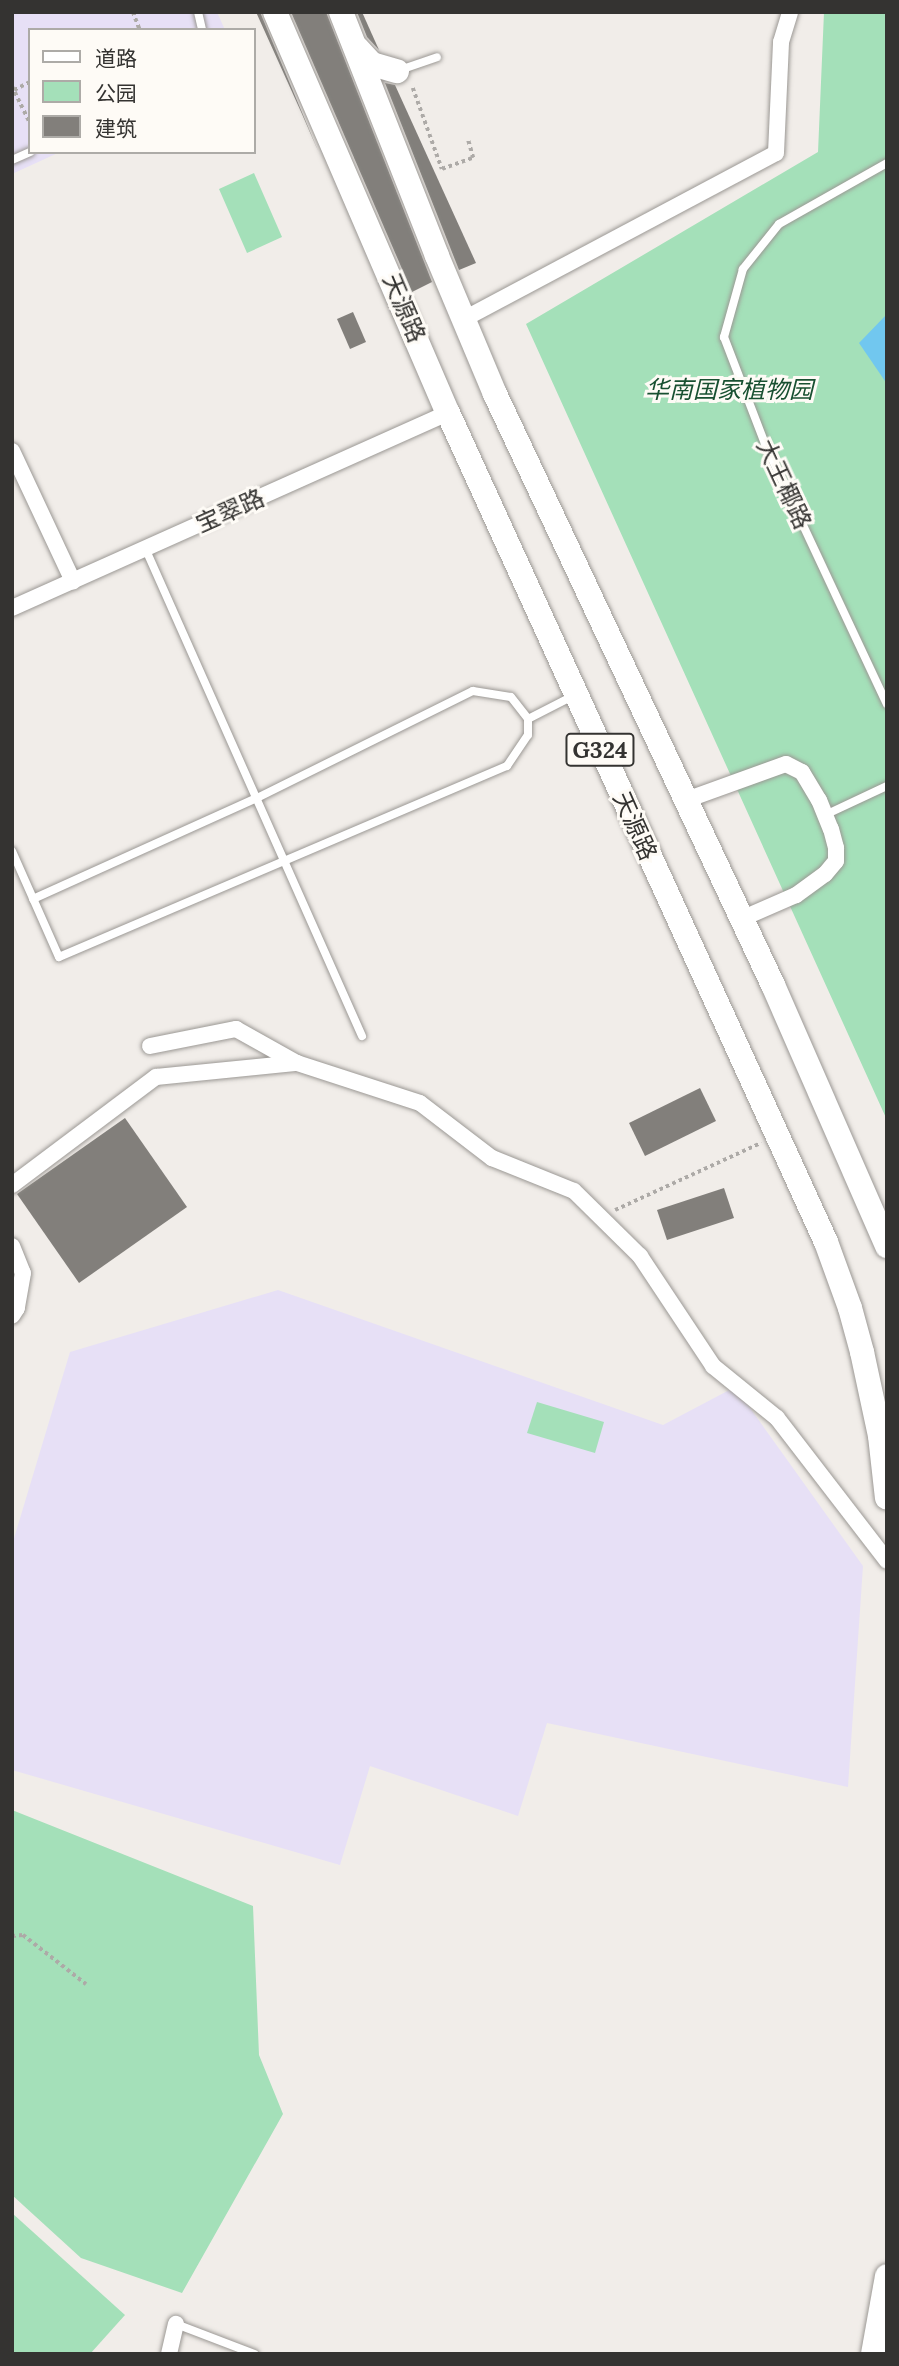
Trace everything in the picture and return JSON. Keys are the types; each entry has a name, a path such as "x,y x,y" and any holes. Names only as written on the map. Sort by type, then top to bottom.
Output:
{"highway":[{"name":"天源路","path":"275,12 448,412 826,1242 850,1308 880,1436 887,1498"},
{"name":"天源路","path":"341,12 495,394 741,919 887,1246"},
{"path":"354,43 372,64 405,79"},
{"path":"380,112 380,84 405,79"},
{"path":"873,2354 887,2276"}],"street":[{"path":"464,319 776,153 781,43 790,12"},
{"name":"宝翠路","path":"12,608 448,412"},
{"path":"12,450 73,581"},
{"path":"686,800 743,777 786,764 802,772 825,815 836,848 836,861 825,874 796,895 741,919"},
{"path":"150,1046 236,1029 297,1063 419,1103 492,1157 575,1191 640,1256 713,1366 777,1418 887,1561"},
{"path":"12,1185 156,1077 297,1063"},
{"path":"12,1246 23,1273 17,1308 12,1316"},
{"path":"169,2354 176,2324"}],"lane":[{"path":"405,79 437,57"},
{"path":"12,160 28,153"},
{"name":"大王椰路","path":"887,163 779,224 743,269 724,337 765,444 887,704"},
{"path":"146,550 362,1036"},
{"path":"12,850 33,898 59,957 507,766 528,735 528,719 511,697 473,691 257,798 33,898"},
{"path":"528,719 575,695"},
{"path":"825,815 887,786"},
{"path":"176,2324 254,2354"}],"path":[{"path":"405,79 442,169 473,158 468,140"},
{"path":"13,88 28,119"},
{"path":"601,1217 777,1135"},
{"path":"12,1937 23,1935 86,1984"}],"shaded area":[{"path":"12,12 217,12 224,28 28,28 28,154 56,154 12,174"},
{"path":"278,1290 663,1425 735,1387 863,1566 848,1787 547,1723 518,1816 370,1766 340,1865 12,1770 12,1545 70,1352"}],"green space":[{"name":"华南国家植物园","path":"824,12 887,12 887,1120 526,324 818,152"},
{"path":"254,173 282,237 247,253 219,189"},
{"path":"537,1402 604,1422 595,1453 527,1433"},
{"path":"12,1810 253,1906 259,2055 283,2114 182,2293 81,2258 12,2195"},
{"path":"12,2213 125,2315 90,2354 12,2354"}],"water":[{"path":"887,314 887,384 859,343"}],"building":[{"path":"256,12 260,12 319,153 302,114"},
{"path":"291,12 326,12 432,282 412,292"},
{"path":"357,12 362,12 379,50 367,37"},
{"path":"385,83 395,85 476,263 459,270"},
{"path":"353,312 366,342 350,349 337,319"},
{"path":"700,1088 716,1121 645,1156 629,1123"},
{"path":"125,1118 187,1207 79,1283 17,1194"},
{"path":"724,1188 734,1218 667,1240 657,1210"}]}
